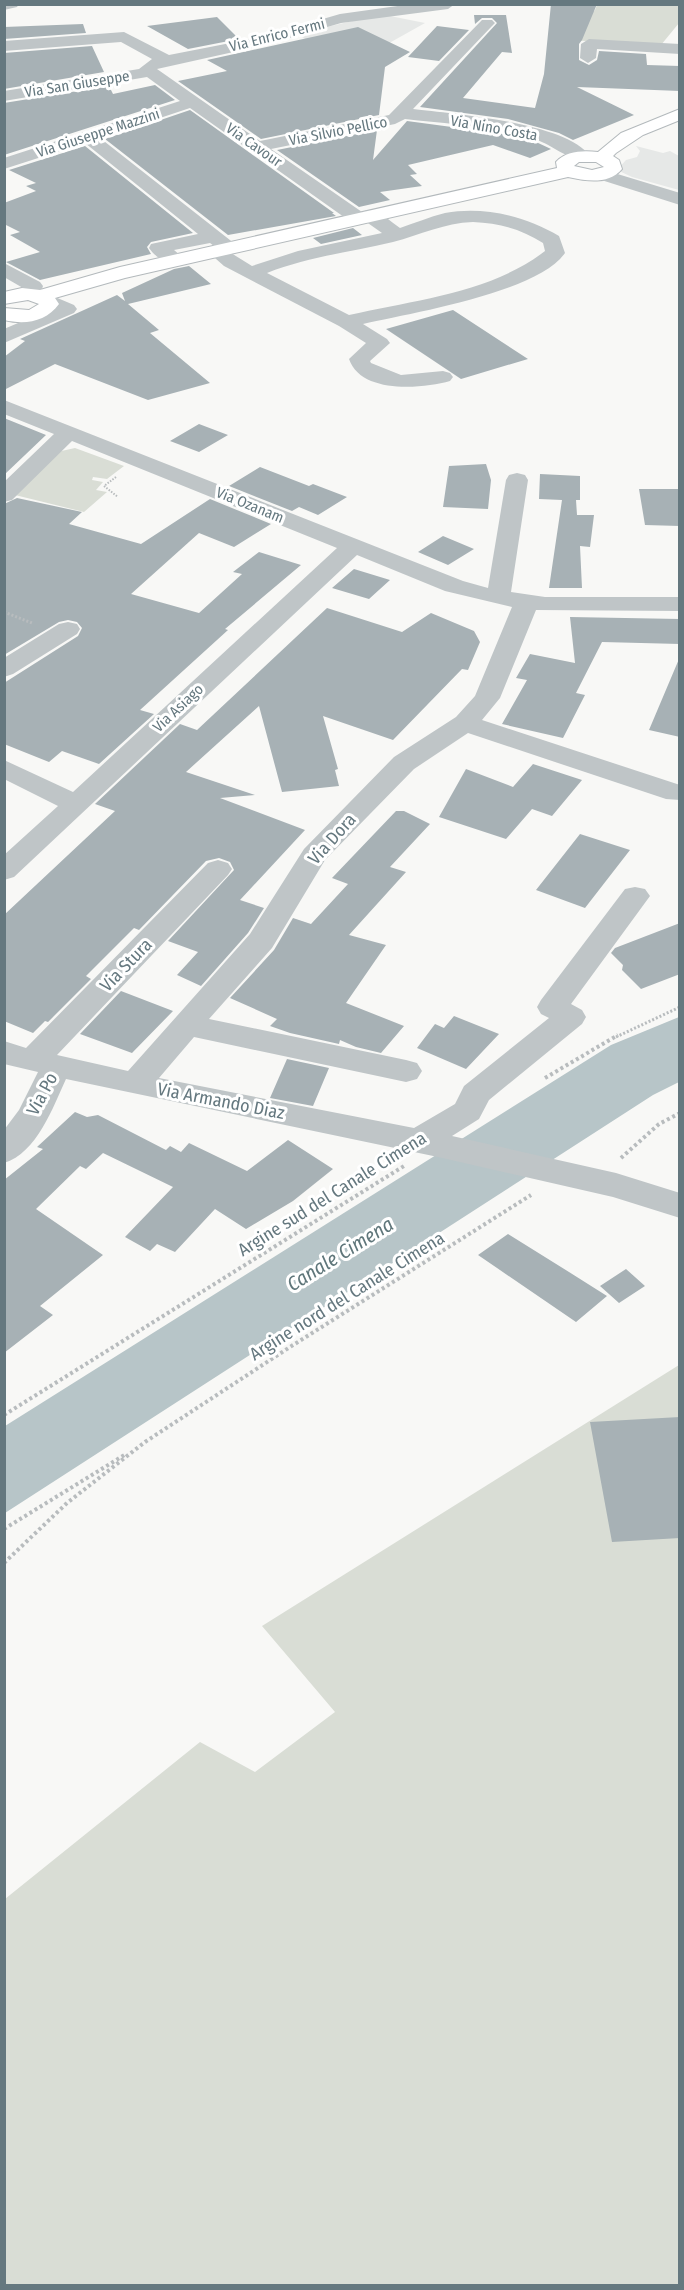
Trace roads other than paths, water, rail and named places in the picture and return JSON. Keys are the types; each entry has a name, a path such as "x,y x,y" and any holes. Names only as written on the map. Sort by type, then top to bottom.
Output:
{"main road":[{"path":"5,311 22,316 38,314 48,308 40,297 120,273 176,260 219,245 364,217 569,171 584,175 601,166 609,147 620,139 680,114"},
{"path":"569,171 564,166 566,162 581,156 601,166"}],"street":[{"path":"4,6 12,4"},
{"name":"Via Enrico Fermi","path":"150,72 147,69 155,63 263,41 340,19 448,4"},
{"name":"Via Silvio Pellico","path":"256,147 395,119 487,23"},
{"path":"4,46 124,37 167,61"},
{"path":"588,58 589,45 680,49"},
{"name":"Via San Giuseppe","path":"4,96 150,72"},
{"name":"Via Cavour","path":"150,72 256,147 364,217 397,235"},
{"name":"Via Giuseppe Mazzini","path":"4,164 192,102"},
{"name":"Via Nino Costa","path":"401,113 499,126 546,138 581,156"},
{"path":"88,137 251,273 346,322 380,343 359,359 362,367 393,380 413,383 443,377"},
{"path":"601,166 680,200"},
{"path":"251,273 270,264 397,235 446,219 481,217 513,222 535,228 552,240 555,253 544,264 499,283 433,302 346,322"},
{"path":"4,269 33,286 40,297 67,309 4,337"},
{"name":"Via Ozanam","path":"4,406 454,586 498,598 545,604 680,604"},
{"path":"4,495 69,432"},
{"path":"498,598 517,480"},
{"name":"Via Asiago","path":"4,872 353,546"},
{"name":"Via Dora","path":"135,1084 261,942 314,855 404,763 465,723 487,698 527,601"},
{"path":"4,669 68,629"},
{"path":"465,723 676,793"},
{"path":"4,768 76,804"},
{"name":"Via Stura","path":"32,1059 218,869"},
{"path":"428,1143 468,1111 476,1094 571,1017 552,1007 635,896"},
{"path":"186,1025 406,1071"},
{"name":"Via Armando Diaz","path":"32,1059 135,1084 428,1143 616,1185 680,1206"},
{"name":"Via Po","path":"4,1150 12,1144 37,1109 32,1059"}],"water":[{"name":"Canale Cimena","path":"679,1017 679,1082 653,1095 5,1513 5,1426 611,1045"}]}
